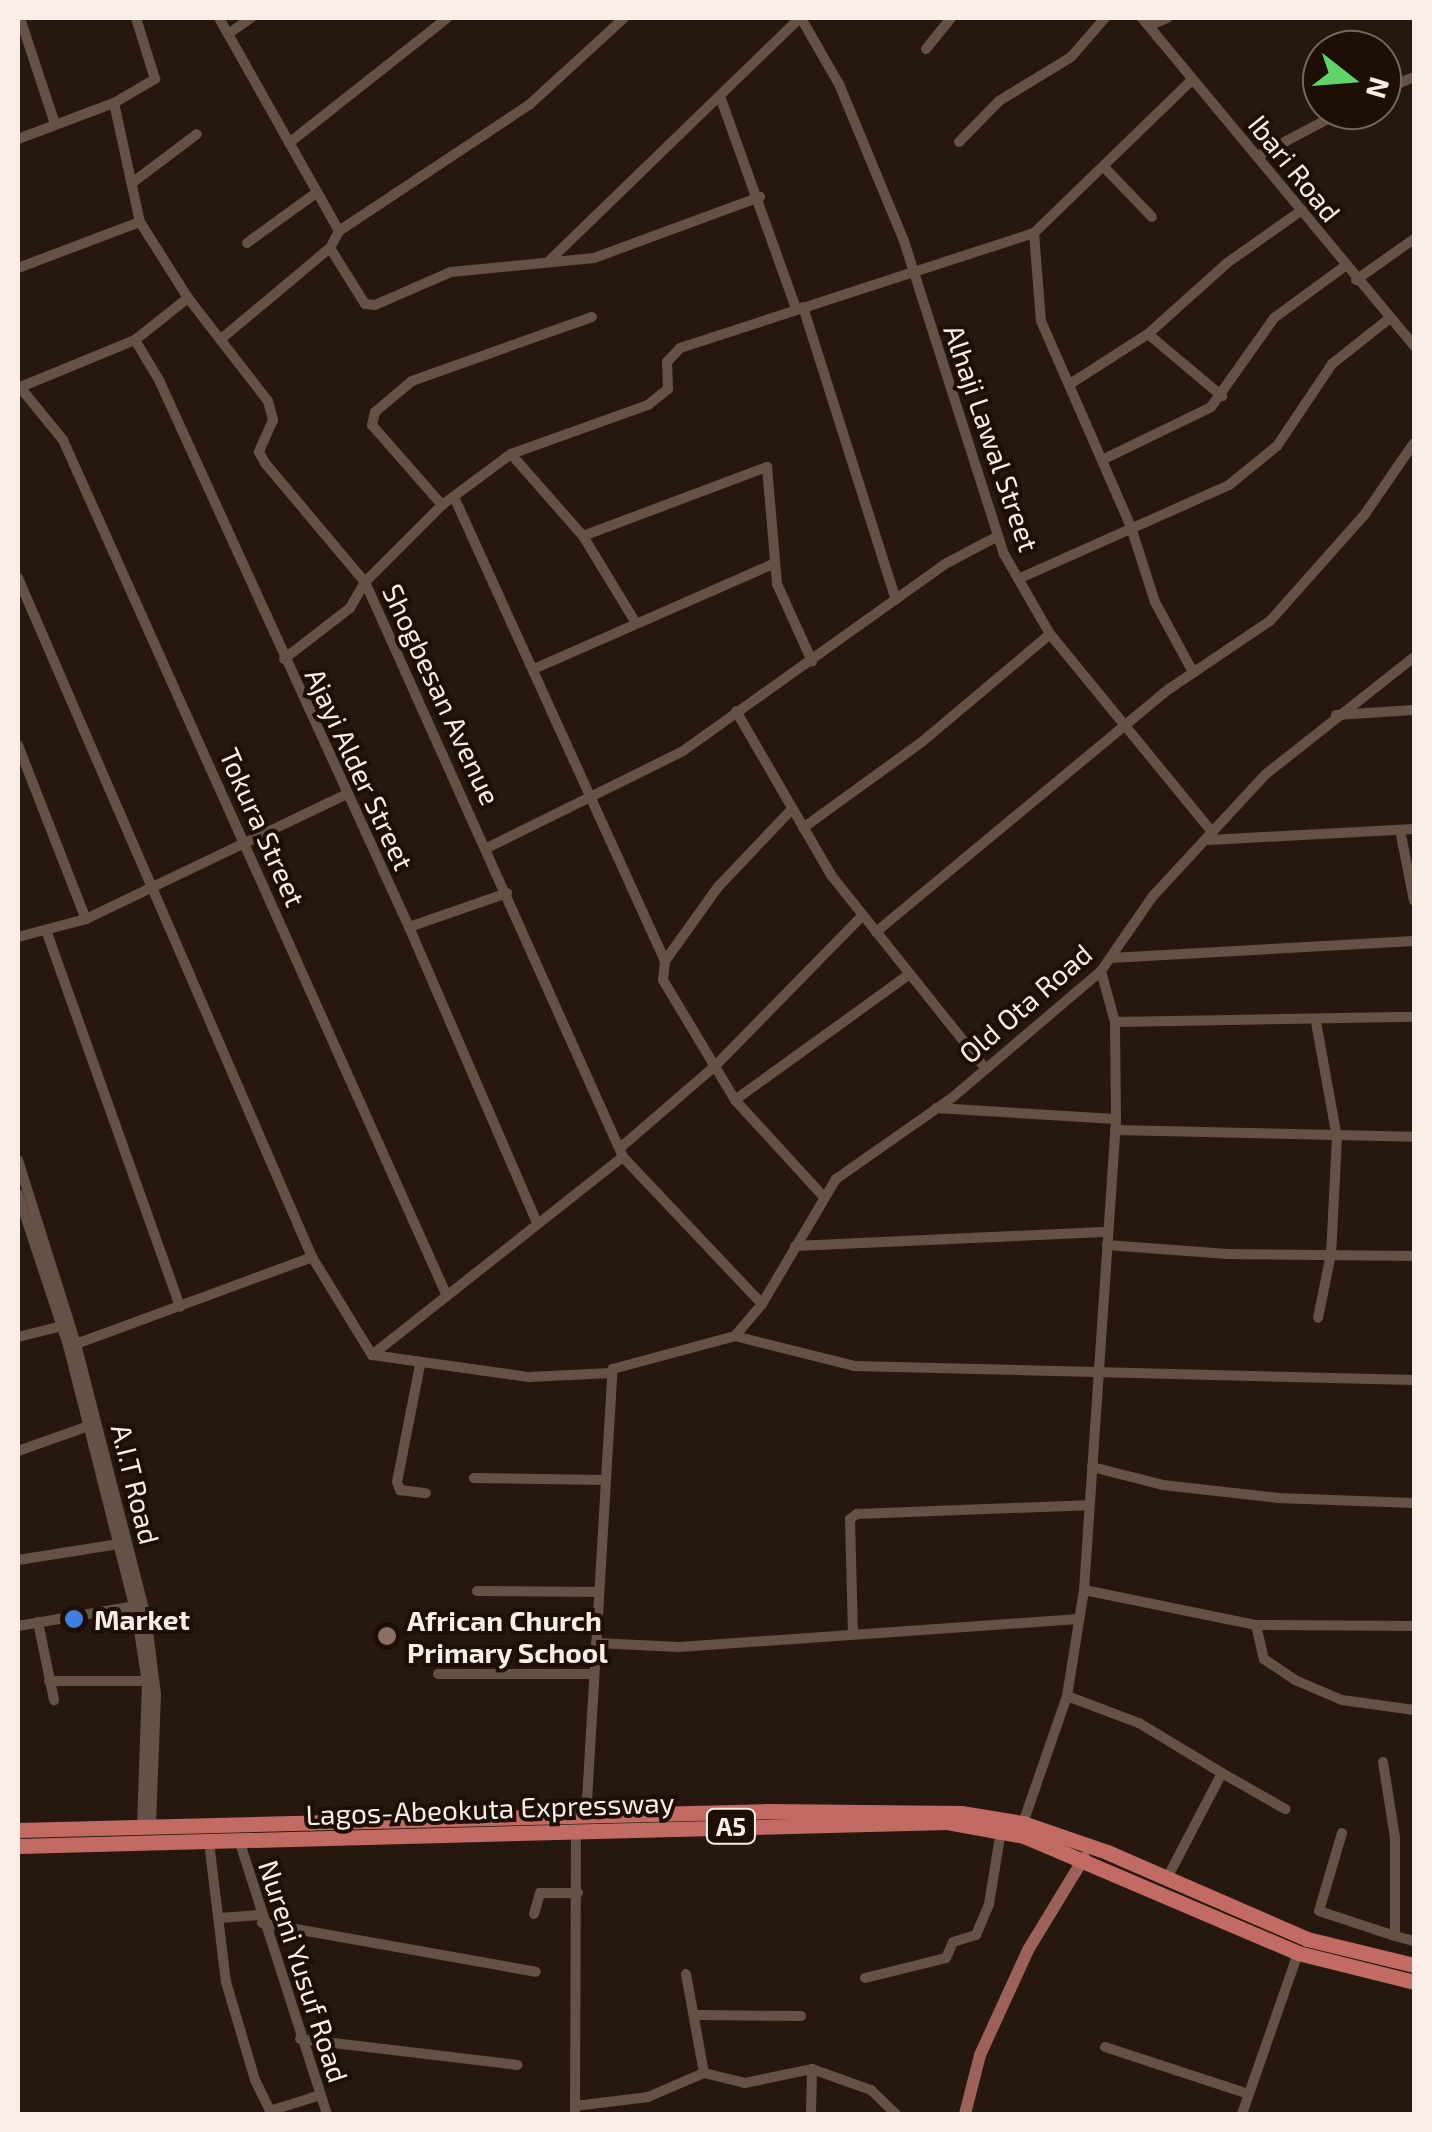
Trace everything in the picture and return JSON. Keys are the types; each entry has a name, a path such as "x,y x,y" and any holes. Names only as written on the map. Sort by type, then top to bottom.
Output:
{"highway":[{"name":"Lagos-Abeokuta Expressway","path":"18,1830 923,1810 1022,1824 1167,1878 1306,1939 1414,1965"},
{"name":"Lagos-Abeokuta Expressway","path":"18,1846 576,1834 906,1820 1001,1831 1084,1858 1298,1953 1414,1982"}],"main road":[{"path":"965,2114 980,2056 1028,1950 1084,1858"}],"street":[{"path":"20,18 54,121"},
{"path":"18,139 54,121 114,103 156,79 136,18"},
{"path":"219,18 338,231"},
{"path":"228,34 251,18"},
{"path":"289,143 448,18"},
{"path":"221,340 330,248 338,231 530,105 624,18"},
{"path":"549,261 721,99 800,18"},
{"name":"Alhaji Lawal Street","path":"800,18 839,84 914,268 998,536 1018,578 1050,634 1130,727 1211,836"},
{"path":"926,49 951,18"},
{"path":"959,142 999,101 1071,57 1105,18"},
{"path":"1145,22 1167,18"},
{"name":"Ibari Road","path":"1145,22 1414,346"},
{"path":"284,660 350,608 365,582 442,505 511,454 648,405 668,389 670,354 914,268 1034,233 1192,80"},
{"path":"721,99 799,308 896,600"},
{"name":"Shogbesan Avenue","path":"114,103 140,222 188,298 268,402 273,420 259,452 264,463 365,582 489,847 621,1152 762,1304"},
{"path":"1258,156 1307,130"},
{"path":"132,183 197,134"},
{"path":"1104,168 1152,217"},
{"path":"247,242 316,193"},
{"path":"330,248 369,306 451,272 594,258 760,197"},
{"path":"1070,384 1148,334 1185,298 1302,210"},
{"path":"18,268 140,222"},
{"path":"1034,233 1040,321 1131,527 1154,602 1193,672"},
{"path":"1356,280 1414,239"},
{"path":"1102,460 1195,418 1222,396 1274,318 1344,266"},
{"path":"18,387 134,340 188,298"},
{"path":"442,505 372,425 376,412 412,381 592,317"},
{"path":"1018,578 1213,494 1263,458 1332,364 1390,318"},
{"path":"1148,334 1222,396"},
{"name":"Ajayi Alder Street","path":"134,340 159,380 345,795 409,926 536,1220"},
{"name":"Tokura Street","path":"18,387 63,440 448,1296"},
{"path":"876,932 1193,672 1270,621 1365,514 1414,443"},
{"path":"511,454 583,536 634,620"},
{"path":"583,536 760,464 770,472 780,595 812,661"},
{"path":"454,497 536,668 591,802 665,961"},
{"path":"489,847 591,802 683,752 896,600 998,536"},
{"path":"536,668 634,620 775,563"},
{"path":"18,578 312,1257 372,1355 420,1365 529,1377 611,1373 735,1336 854,1366 1096,1367 1414,1380"},
{"path":"803,828 923,741 1050,634"},
{"name":"Old Ota Road","path":"735,1336 762,1304 822,1195 854,1163 935,1108 1101,971 1152,896 1290,752 1414,656"},
{"path":"1336,715 1414,710"},
{"path":"736,712 790,810 862,916 984,1068"},
{"path":"18,745 86,918"},
{"path":"18,937 86,918 244,839 345,795"},
{"path":"790,810 718,887 665,961 663,980 735,1100 766,1141 822,1195"},
{"path":"1211,836 1414,829"},
{"path":"1400,830 1414,901"},
{"path":"409,926 506,893"},
{"path":"372,1355 621,1152 716,1065 862,916"},
{"path":"46,930 180,1307"},
{"path":"1112,958 1414,942"},
{"path":"1022,1824 1067,1696 1084,1590 1115,1124 1115,1022 1101,971"},
{"path":"735,1100 908,975"},
{"path":"1115,1022 1414,1018"},
{"path":"1316,1022 1337,1137 1331,1254 1318,1318"},
{"path":"935,1108 1115,1124 1337,1137 1414,1137"},
{"name":"A.I.T Road","path":"18,1160 76,1344 88,1426 134,1606 148,1681 146,1827"},
{"name":"A.I.T Road","path":"18,1194 58,1326 83,1388 151,1646 146,1827"},
{"path":"795,1246 1108,1238 1414,1256"},
{"path":"76,1344 312,1257"},
{"path":"18,1338 58,1326"},
{"path":"420,1365 397,1482 400,1490 426,1494"},
{"path":"586,1818 611,1373"},
{"path":"18,1450 88,1426"},
{"path":"1092,1467 1163,1484 1278,1498 1414,1503"},
{"path":"474,1478 603,1480"},
{"path":"852,1634 850,1519 856,1514 1088,1505"},
{"path":"18,1560 119,1544"},
{"path":"1084,1590 1256,1625 1414,1626"},
{"path":"478,1591 600,1592"},
{"path":"18,1625 134,1606"},
{"path":"596,1643 680,1646 1078,1620"},
{"path":"38,1622 54,1700"},
{"path":"1256,1625 1264,1658 1318,1692 1414,1710"},
{"path":"438,1674 592,1674"},
{"path":"49,1681 148,1681"},
{"path":"1067,1696 1139,1723 1286,1809"},
{"path":"1383,1762 1395,1838 1395,1936"},
{"path":"1167,1878 1222,1773"},
{"path":"865,1978 946,1958 953,1942 976,1935 989,1904 1001,1831"},
{"path":"1342,1833 1319,1911 1414,1941"},
{"path":"576,1834 575,2110 648,2097 704,2074 744,2082 812,2069 872,2090 896,2114"},
{"name":"Nureni Yusuf Road","path":"239,1840 260,1919 327,2114"},
{"path":"209,1842 234,2018 270,2112 320,2094"},
{"path":"534,1914 540,1893 578,1893"},
{"path":"219,1918 260,1919 536,1972"},
{"path":"1242,2114 1298,1953"},
{"path":"686,1974 697,2014 704,2074"},
{"path":"697,2014 801,2016"},
{"path":"300,2038 517,2065"},
{"path":"1104,2047 1249,2094"},
{"path":"811,2114 812,2069"}],"place":[{"name":"Market","path":"74,1619"},
{"name":"African Church Primary School","path":"387,1636"}]}
